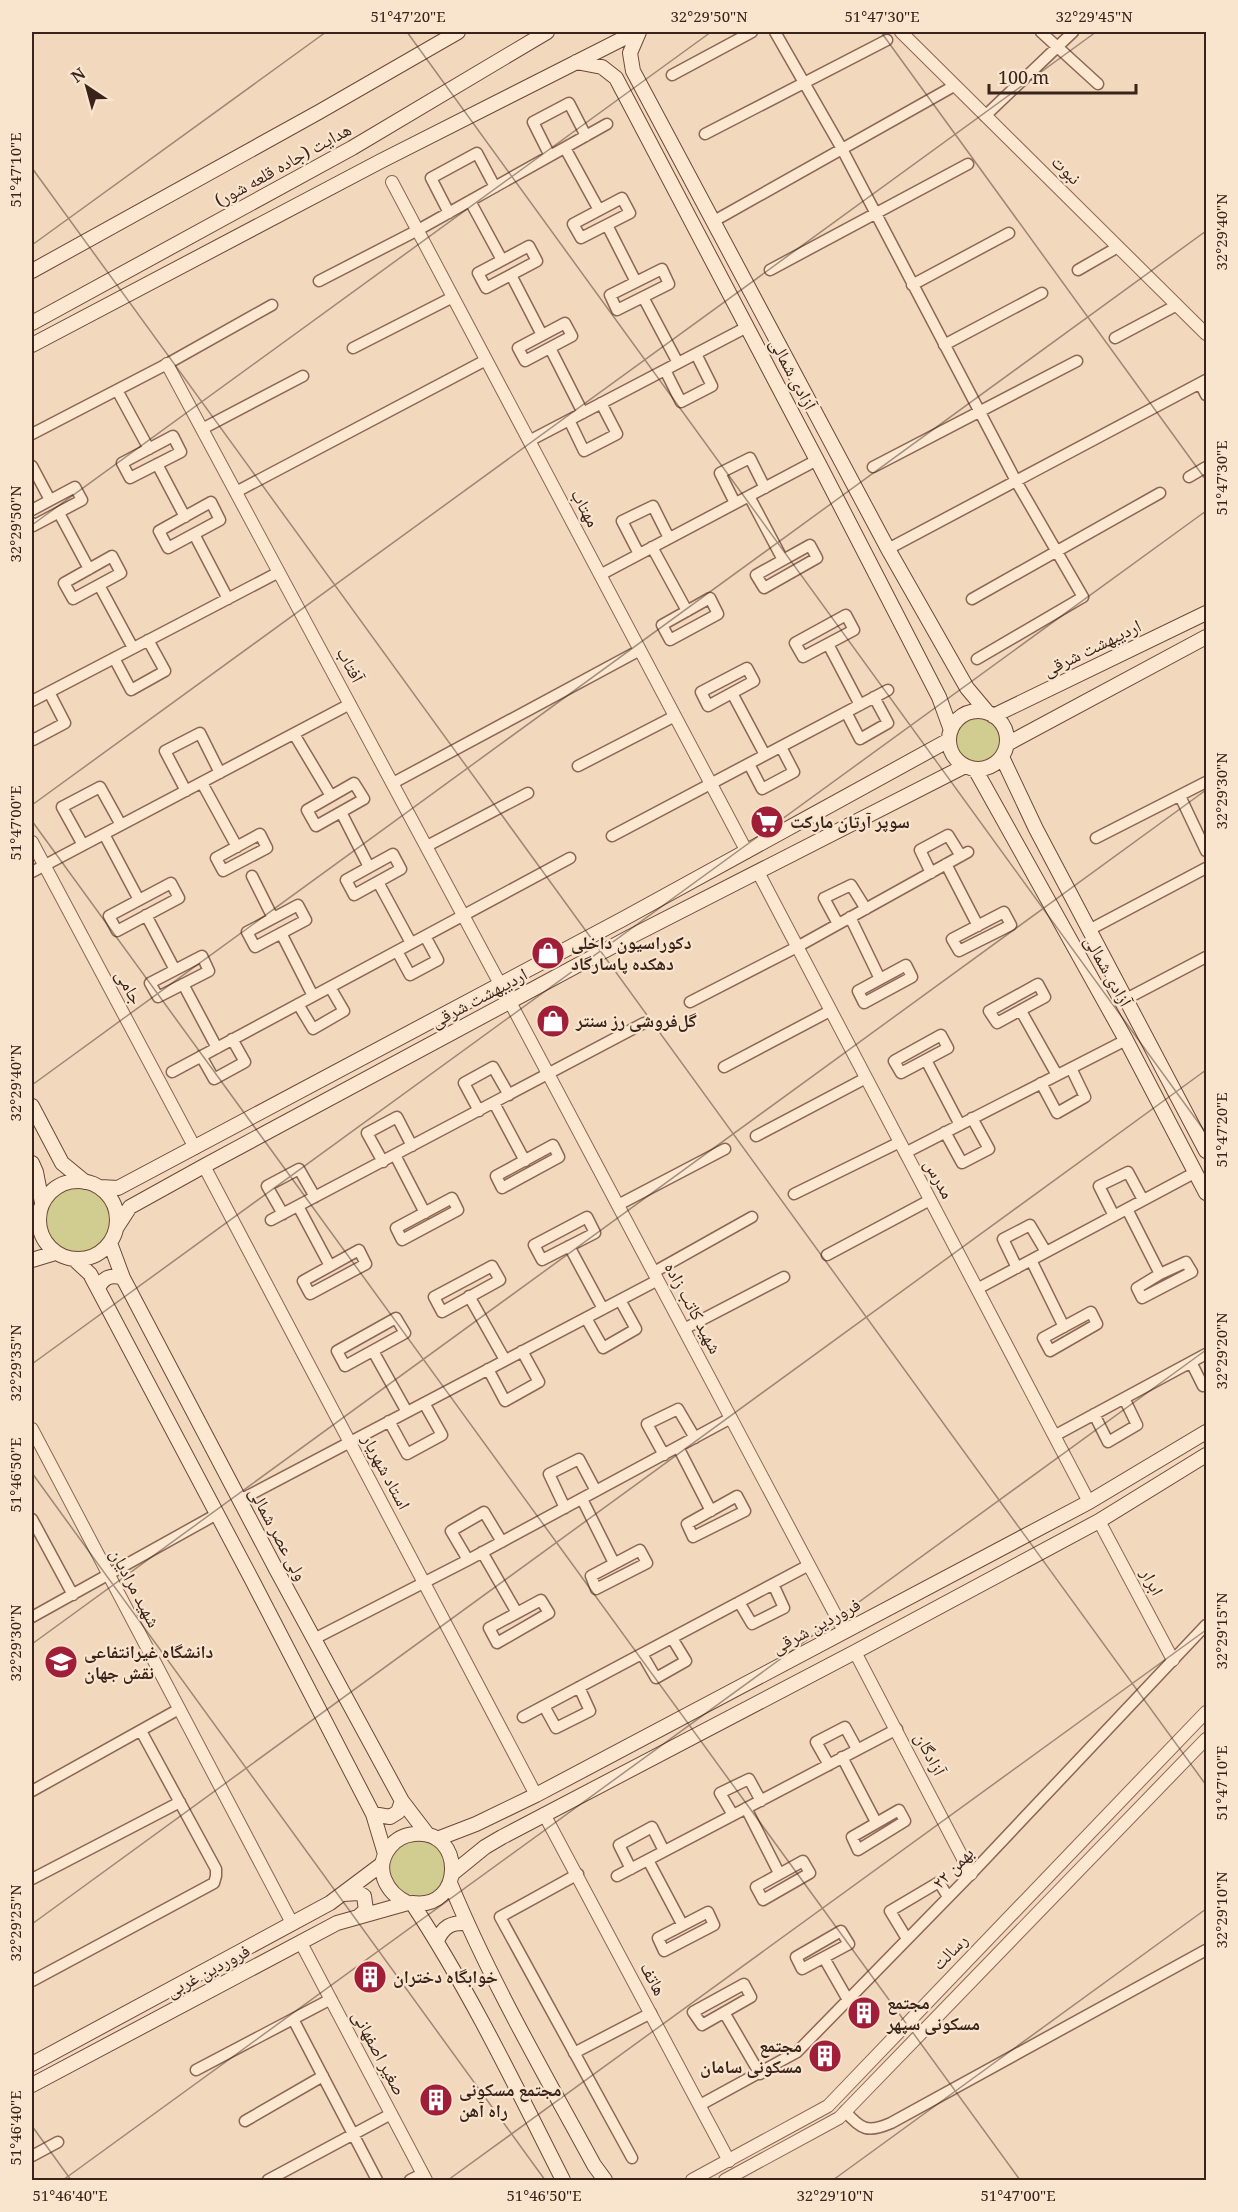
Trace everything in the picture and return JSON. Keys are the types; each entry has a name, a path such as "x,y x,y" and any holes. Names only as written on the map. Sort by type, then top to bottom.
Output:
{"main road":[{"name":"هدایت (جاده قلعه شور)","path":"32,271 458,32"},
{"name":"هدایت (جاده قلعه شور)","path":"32,323 352,148 548,32"},
{"path":"576,62 602,67 616,78 620,71 625,69 633,71 630,53 638,32"},
{"path":"32,345 381,161 638,32"},
{"name":"آزادی شمالی","path":"633,71 888,549 967,688 991,714"},
{"name":"آزادی شمالی","path":"616,78 939,697 950,735"},
{"path":"777,383 795,374"},
{"name":"اردیبهشت شرقی","path":"991,714 1206,614"},
{"path":"1004,751 1004,728 991,714 973,712 966,714 960,718 950,735 951,751 956,760 970,768 990,767 1004,751 1206,637"},
{"name":"اردیبهشت شرقی","path":"99,1187 118,1188 195,1148 747,852 950,735"},
{"name":"آزادی شمالی","path":"1004,751 1036,829 1206,1151"},
{"name":"آزادی شمالی","path":"970,768 1126,1040 1206,1193"},
{"name":"اردیبهشت شرقی","path":"117,1227 130,1207 204,1166 648,928 970,768"},
{"path":"644,908 636,916 635,921 640,927 648,928"},
{"path":"605,928 618,932 616,945"},
{"path":"32,1106 62,1164 85,1182 99,1187 114,1204 117,1227 110,1243 98,1255 75,1260"},
{"path":"32,1162 38,1165 47,1163 53,1157 54,1148"},
{"path":"32,1162 42,1203"},
{"path":"133,1180 130,1186 131,1193 142,1201"},
{"path":"85,1182 67,1182 57,1187 42,1203 35,1224 41,1236 55,1253 75,1260 90,1274 98,1288 373,1814 384,1859 385,1884 391,1892 410,1903 437,1941 563,2181"},
{"name":"ولی عصر شمالی","path":"110,1243 123,1278 314,1639 402,1801 432,1837"},
{"path":"32,1260 55,1253"},
{"path":"98,1288 101,1281 108,1277 123,1278"},
{"name":"فروردین شرقی","path":"432,1837 476,1824 536,1795 1089,1502 1206,1432"},
{"path":"410,1903 428,1903 437,1898 451,1878 485,1848 544,1814 855,1652 1099,1521 1206,1455"},
{"path":"373,1814 390,1817 398,1812 402,1801"},
{"path":"476,1824 472,1832 473,1837 485,1848"},
{"path":"384,1859 398,1839 418,1833 432,1837 450,1854 453,1863 451,1878 466,1923 594,2166 605,2181"},
{"name":"فروردین غربی","path":"32,2064 330,1903 384,1859"},
{"path":"342,1894 359,1893 364,1896 366,1910 359,1916"},
{"name":"فروردین غربی","path":"32,2085 337,1923 410,1903"},
{"path":"437,1941 440,1932 448,1925 457,1922 466,1923"},
{"path":"89,2033 98,2049"}],"street":[{"path":"672,75 752,32"},
{"path":"775,32 842,149 1016,481 1083,597 977,659"},
{"name":"نبوت","path":"901,32 1206,334"},
{"path":"1041,32 1098,84"},
{"path":"985,116 1073,32"},
{"path":"705,134 887,40"},
{"path":"714,221 954,86"},
{"path":"550,156 533,122 569,103 586,136"},
{"path":"319,282 449,213 607,124"},
{"path":"565,148 599,210"},
{"path":"449,213 431,178 477,153 495,187"},
{"path":"770,270 875,212 968,165"},
{"name":"مهتاب","path":"392,182 747,852"},
{"path":"622,198 630,213 581,238 573,224 599,210 622,198"},
{"path":"470,201 502,260"},
{"path":"607,225 636,282"},
{"path":"912,285 1009,233"},
{"path":"529,246 537,261 486,288 478,273 502,260 529,246"},
{"path":"1078,270 1118,247"},
{"path":"662,269 669,284 643,297 618,310 610,295 662,269"},
{"path":"511,274 542,335"},
{"path":"944,345 1042,293"},
{"path":"353,348 453,297"},
{"path":"643,297 678,363"},
{"path":"32,432 167,364 272,305"},
{"path":"1115,338 1177,305"},
{"path":"565,322 572,336 525,361 518,348 542,335 565,322"},
{"path":"529,441 747,327"},
{"path":"550,348 583,413"},
{"path":"665,370 681,402 712,386 696,354"},
{"path":"236,492 486,360"},
{"path":"873,467 1077,361"},
{"name":"آفتاب","path":"167,364 500,984"},
{"path":"202,429 303,376"},
{"path":"888,549 1203,381 1206,395"},
{"path":"117,390 149,449"},
{"path":"568,420 584,451 617,434 601,404"},
{"path":"173,436 181,452 130,478 122,463 149,449 173,436"},
{"path":"735,503 720,473 750,458 765,488"},
{"path":"600,575 817,460"},
{"path":"157,464 185,517"},
{"path":"32,466 50,500"},
{"path":"1189,477 1206,467"},
{"path":"32,510 75,487 82,500 33,526 32,522"},
{"path":"972,598 1160,493"},
{"path":"749,496 783,560"},
{"path":"211,502 220,520 194,534 168,548 159,531 211,502"},
{"path":"639,554 622,521 653,506 669,538"},
{"path":"59,513 89,569"},
{"path":"194,534 228,599"},
{"path":"810,545 818,558 764,588 756,575 783,560 810,545"},
{"path":"652,547 687,611"},
{"path":"112,556 121,573 73,599 64,583 89,569 112,556"},
{"path":"32,701 279,572"},
{"path":"99,585 133,648"},
{"path":"710,598 718,614 670,640 662,625 687,611 710,598"},
{"path":"846,615 854,630 828,644 803,657 795,643 846,615"},
{"path":"114,658 131,690 165,670 148,640"},
{"path":"828,644 860,705"},
{"path":"393,783 640,650"},
{"path":"747,668 754,681 732,693 708,706 701,692 747,668"},
{"path":"612,836 888,690"},
{"path":"32,738 33,740 66,723 49,692"},
{"path":"732,693 765,755"},
{"path":"846,712 860,738 869,734 888,723 874,698"},
{"path":"32,872 350,704"},
{"path":"578,766 675,716"},
{"path":"186,791 165,751 201,733 220,773"},
{"path":"294,734 331,796"},
{"path":"749,764 762,789 794,772 781,747"},
{"path":"1096,838 1206,782"},
{"path":"202,783 237,846"},
{"path":"354,783 364,799 316,826 307,810 331,796 354,783"},
{"path":"83,845 62,807 81,796 100,787 121,825"},
{"path":"427,846 528,793"},
{"path":"1180,796 1206,851"},
{"path":"341,812 369,867"},
{"path":"104,834 139,900"},
{"path":"690,1002 797,947 850,917 866,909 931,873 946,864 965,854 948,835 920,850 931,873"},
{"name":"جامی","path":"32,842 195,1148"},
{"path":"393,854 401,869 354,895 345,880 369,867 393,854"},
{"path":"172,1072 570,858"},
{"path":"946,864 978,926"},
{"path":"1089,930 1206,868"},
{"name":"مدرس","path":"758,872 1089,1502"},
{"path":"252,876 273,918"},
{"path":"378,882 411,943"},
{"path":"171,883 179,898 117,930 109,916 139,900 171,883"},
{"path":"838,924 824,898 851,885 866,909"},
{"path":"298,905 306,920 255,947 247,932 273,918 298,905"},
{"path":"1004,912 1011,925 959,951 952,939 978,926 1004,912"},
{"path":"146,915 175,970"},
{"path":"850,917 880,979"},
{"path":"281,933 313,996"},
{"path":"396,951 410,975 438,960 425,936"},
{"path":"201,956 209,971 158,998 150,983 175,970 201,956"},
{"path":"1126,999 1206,957"},
{"path":"906,965 912,977 864,1003 858,992 880,979 906,965"},
{"path":"183,984 217,1048"},
{"path":"1038,984 1046,997 1021,1011 997,1023 989,1011 1038,984"},
{"path":"298,1004 313,1029 344,1011 330,987"},
{"name":"شهید کاتب زاده","path":"510,1002 844,1631"},
{"path":"724,1067 830,1011"},
{"path":"1021,1011 1057,1075"},
{"path":"271,1220 644,1023"},
{"path":"941,1035 948,1048 926,1060 901,1072 894,1061 941,1035"},
{"path":"201,1056 214,1079 245,1062 232,1039"},
{"path":"794,1194 902,1147 945,1132 1126,1040"},
{"path":"926,1060 960,1125"},
{"path":"479,1110 464,1083 493,1067 509,1095"},
{"path":"1041,1083 1057,1113 1086,1096 1071,1068"},
{"path":"756,1136 866,1078"},
{"path":"494,1103 525,1161"},
{"path":"383,1162 367,1133 397,1117 412,1146"},
{"path":"945,1132 962,1163 989,1149 972,1118"},
{"path":"553,1145 559,1157 502,1188 496,1176 525,1161 553,1145"},
{"path":"618,1205 725,1149"},
{"path":"395,1155 425,1213"},
{"name":"استاد شهریار","path":"204,1166 536,1795"},
{"path":"283,1214 267,1186 299,1168 315,1197"},
{"path":"1114,1216 1099,1186 1128,1172 1143,1200"},
{"path":"977,1289 1196,1172"},
{"path":"452,1198 458,1210 402,1240 396,1228 425,1213 452,1198"},
{"path":"827,1255 930,1200"},
{"path":"298,1206 330,1266"},
{"path":"1127,1209 1160,1274"},
{"path":"587,1217 595,1233 569,1246 542,1260 534,1245 587,1217"},
{"path":"240,1500 620,1300 752,1217"},
{"path":"1017,1268 1003,1239 1030,1225 1046,1252"},
{"path":"569,1246 603,1309"},
{"path":"359,1250 366,1263 310,1294 303,1281 330,1266 359,1250"},
{"path":"1031,1260 1064,1327"},
{"path":"1186,1262 1192,1272 1142,1298 1137,1288 1160,1274 1186,1262"},
{"path":"492,1266 500,1280 470,1296 442,1311 434,1297 492,1266"},
{"path":"684,1329 784,1277"},
{"path":"470,1296 505,1360"},
{"path":"586,1318 603,1348 636,1329 620,1300"},
{"path":"1091,1312 1097,1324 1050,1351 1043,1338 1064,1327 1091,1312"},
{"path":"396,1318 405,1333 373,1351 345,1366 337,1351 396,1318"},
{"path":"373,1351 407,1412"},
{"path":"488,1370 505,1401 539,1382 522,1351"},
{"path":"1054,1436 1206,1354"},
{"path":"1191,1362 1203,1386 1206,1384"},
{"path":"1094,1414 1108,1442 1137,1425 1125,1398"},
{"path":"389,1421 407,1454 442,1435 424,1403"},
{"path":"664,1455 647,1424 678,1409 695,1438"},
{"path":"314,1639 502,1542 731,1418"},
{"name":"شهید مرادیان","path":"32,1429 292,1923"},
{"path":"678,1447 711,1511"},
{"path":"565,1508 549,1474 579,1459 596,1491"},
{"path":"737,1496 745,1511 693,1537 687,1524 711,1511 737,1496"},
{"path":"582,1499 614,1563"},
{"path":"468,1560 451,1531 484,1512 502,1542"},
{"path":"32,1617 217,1514"},
{"path":"32,1519 73,1595"},
{"name":"ابرار","path":"1099,1521 1173,1660"},
{"path":"640,1550 647,1563 596,1590 591,1576 614,1563 640,1550"},
{"path":"482,1552 517,1613"},
{"path":"524,1717 809,1565"},
{"path":"739,1602 752,1624 784,1608 773,1584"},
{"path":"541,1600 549,1613 497,1643 489,1629 517,1613 541,1600"},
{"name":"۲۲ بهمن","path":"700,2105 797,2052 971,1874 1206,1625"},
{"path":"642,1654 656,1678 686,1661 672,1638"},
{"name":"آزادگان","path":"855,1652 971,1874"},
{"path":"544,1706 556,1728 590,1711 579,1687"},
{"path":"32,1791 179,1709"},
{"name":"رسالت","path":"692,2181 828,2106 1206,1712"},
{"path":"829,1765 816,1742 845,1727 857,1749"},
{"path":"617,1876 897,1729"},
{"path":"32,1981 214,1883 216,1869 141,1731"},
{"name":"رسالت","path":"725,2181 839,2118 1206,1739"},
{"path":"842,1757 876,1822"},
{"path":"733,1815 720,1793 749,1779 760,1801"},
{"path":"32,1879 180,1802"},
{"path":"746,1808 779,1873"},
{"path":"898,1810 905,1821 858,1850 852,1837 876,1822 898,1810"},
{"name":"هاتف","path":"544,1814 729,2161"},
{"path":"631,1869 619,1845 652,1827 664,1851"},
{"path":"648,1860 682,1924"},
{"path":"803,1861 810,1873 763,1900 756,1887 779,1873 803,1861"},
{"path":"578,1874 500,1917 632,2158"},
{"path":"907,1940 890,1911 939,1882 948,1897"},
{"path":"708,1912 714,1925 664,1951 658,1938 682,1924 708,1912"},
{"path":"841,1931 849,1944 825,1958 802,1969 796,1958 841,1931"},
{"name":"صغیر اصفهانی","path":"301,1943 424,2177"},
{"path":"845,2111 856,2124 866,2130 880,2128 1206,1950"},
{"path":"825,1958 848,2000"},
{"path":"744,1984 751,1997 725,2014 702,2025 693,2012 744,1984"},
{"path":"196,2070 331,1999"},
{"path":"574,2053 651,2013"},
{"path":"725,2014 760,2074"},
{"path":"292,2019 377,2181"},
{"path":"245,2121 323,2076"},
{"path":"268,2181 391,2114"},
{"path":"32,2156 58,2142"},
{"path":"410,2181 424,2177"}],"shaded area":[{"path":"983,717 995,723 1000,731 1000,749 995,757 987,762 973,763 961,757 956,749 955,735 961,723 969,718"},
{"path":"78,1189 96,1195 104,1203 110,1221 104,1239 96,1247 78,1253 60,1247 52,1239 46,1221 52,1203 60,1195"},
{"path":"413,1840 423,1840 438,1848 444,1857 446,1868 444,1879 438,1888 423,1896 413,1896 402,1891 395,1884 390,1873 390,1863 395,1852 402,1845"}],"place":[{"name":"سوپر آرتان مارکت","path":"767,822"},
{"name":"دکوراسیون داخلی دهکده پاسارگاد","path":"548,953"},
{"name":"گل‌فروشی رز سنتر","path":"553,1021"},
{"name":"دانشگاه غیرانتفاعی نقش جهان","path":"61,1662"},
{"name":"خوابگاه دختران","path":"370,1977"},
{"name":"مجتمع مسکونی سپهر","path":"864,2013"},
{"name":"مجتمع مسکونی سامان","path":"825,2056"},
{"name":"مجتمع مسکونی راه آهن","path":"436,2100"}]}
